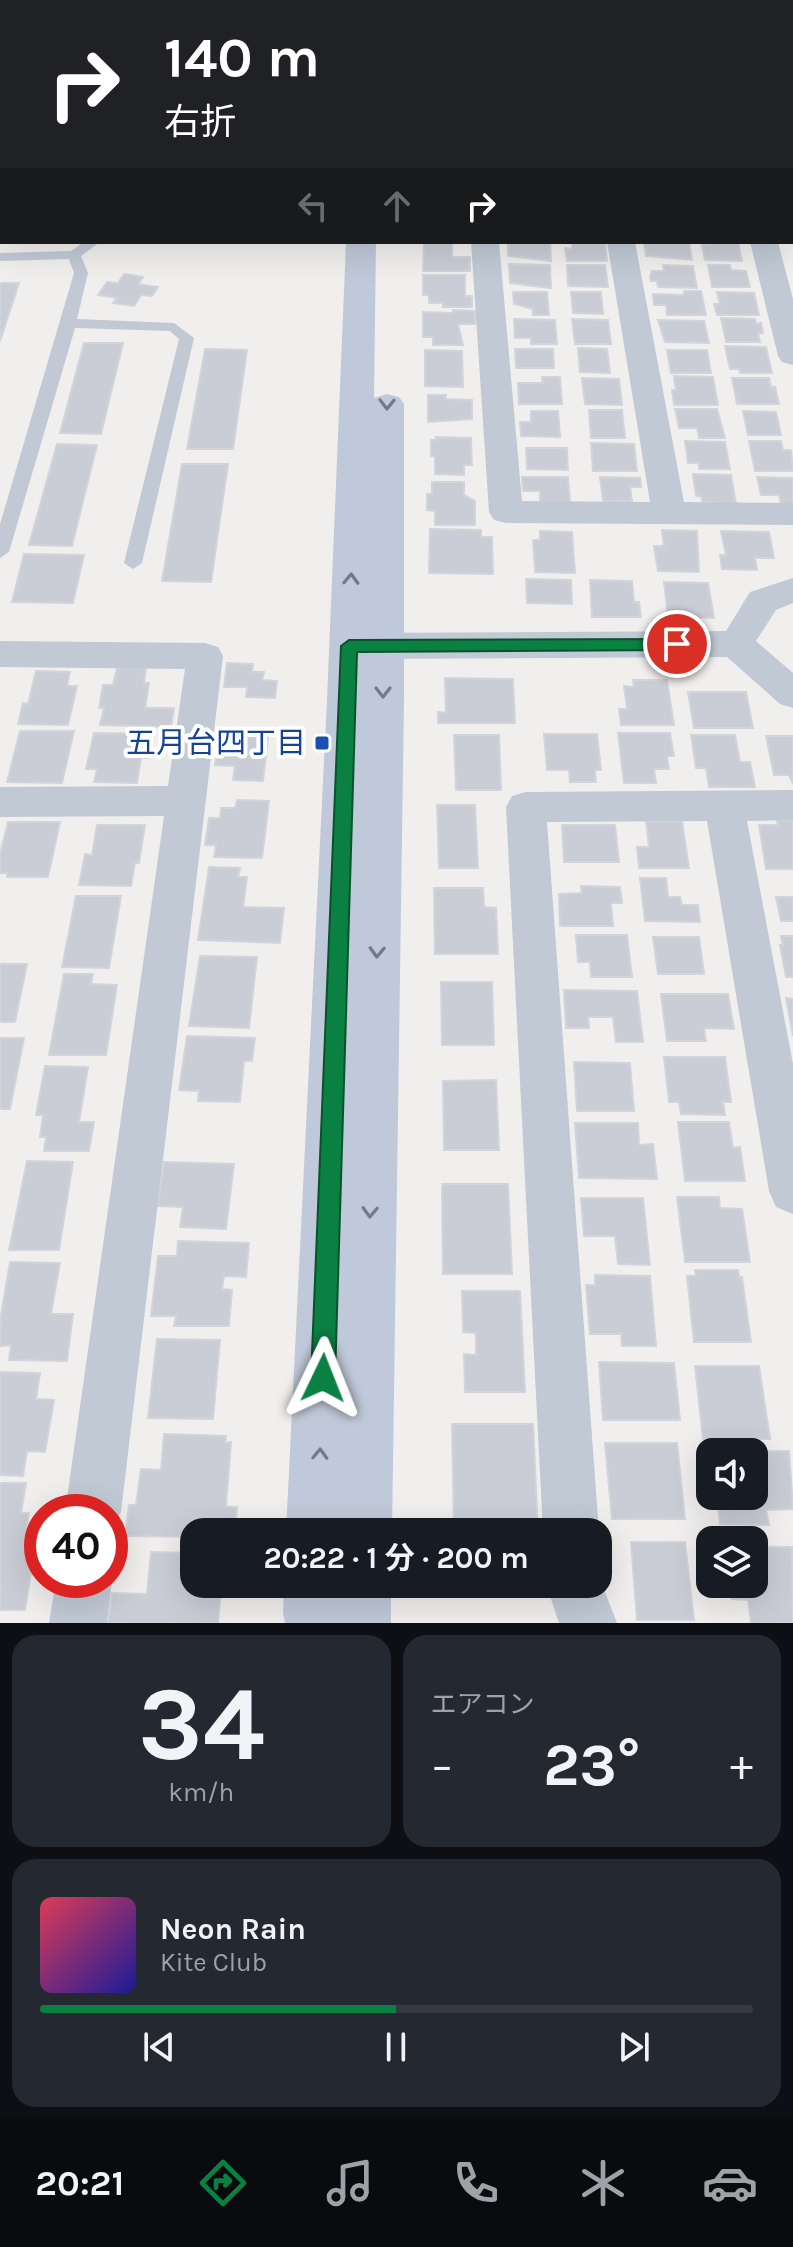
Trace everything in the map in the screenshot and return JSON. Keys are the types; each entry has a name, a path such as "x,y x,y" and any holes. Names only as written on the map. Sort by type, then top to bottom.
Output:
{"street":[{"path":"361,244 366,646 361,1518"},
{"path":"318,1518 389,244"},
{"path":"485,244 506,512 793,514"},
{"path":"621,244 669,513"},
{"path":"765,244 793,356"},
{"path":"736,644 763,601 793,590"},
{"path":"366,646 736,644 793,694"},
{"path":"0,654 205,656 95,1494"},
{"path":"0,802 187,801"},
{"path":"724,805 793,1191"},
{"path":"570,1518 526,807 793,805"},
{"path":"78,1623 81,1598"},
{"path":"316,1598 317,1623"},
{"path":"359,1623 360,1598"},
{"path":"579,1598 588,1623"}],"lane":[{"path":"0,257 74,255 90,244"},
{"path":"0,552 69,323 81,273 74,255"},
{"path":"69,323 174,327 187,338 133,563"}],"building":[{"path":"424,244 452,244 452,257 470,257 470,271 423,271"},
{"path":"508,244 550,244 551,261 508,256"},
{"path":"572,244 605,244 607,261 567,261 565,248 572,249"},
{"path":"644,244 689,244 692,260 646,256"},
{"path":"738,244 742,261 705,260 702,245"},
{"path":"509,264 550,265 551,288 510,283"},
{"path":"567,265 605,265 608,287 568,286"},
{"path":"663,265 693,266 697,288 658,287 657,281 651,281 650,277 652,271 664,271"},
{"path":"708,265 730,265 731,270 746,271 750,287 712,287"},
{"path":"124,274 143,277 138,284 158,287 152,296 141,295 134,306 113,303 117,298 98,295 107,282 118,283"},
{"path":"423,275 465,275 465,296 472,296 472,307 443,307 443,303 429,303 429,295 423,295"},
{"path":"0,283 19,283 0,341"},
{"path":"684,291 701,291 706,315 667,315 666,305 654,305 653,294 684,295"},
{"path":"513,292 547,292 549,315 533,315 533,309 514,304"},
{"path":"571,292 601,292 603,314 573,313"},
{"path":"717,292 754,293 759,315 717,315 714,304 720,304"},
{"path":"453,310 475,311 475,324 458,324 463,345 433,345 433,337 423,337 423,312 453,313"},
{"path":"721,318 755,319 756,324 761,323 763,333 758,333 760,342 726,342"},
{"path":"514,319 555,320 557,344 531,344 531,338 515,338"},
{"path":"572,319 608,320 611,344 575,344"},
{"path":"658,320 704,321 709,343 665,342"},
{"path":"84,343 123,343 101,434 60,433"},
{"path":"725,346 766,347 772,373 740,373 739,369 730,369"},
{"path":"578,348 607,349 610,373 580,372"},
{"path":"205,349 247,350 233,449 187,449"},
{"path":"515,349 553,349 554,368 516,368"},
{"path":"425,350 462,351 463,387 425,386"},
{"path":"667,350 707,350 711,373 671,373"},
{"path":"674,376 713,377 718,405 674,405"},
{"path":"542,377 560,377 562,404 519,404 518,383 543,383"},
{"path":"582,378 619,379 622,405 585,404"},
{"path":"732,378 769,378 779,404 737,404"},
{"path":"428,395 472,400 472,419 428,422"},
{"path":"675,409 717,409 725,438 699,438 697,428 679,428"},
{"path":"589,410 622,410 625,438 591,438"},
{"path":"531,411 558,411 560,437 521,436 520,422 531,422"},
{"path":"743,411 776,412 781,435 748,435"},
{"path":"436,437 471,438 472,465 464,465 464,475 435,474 431,440 436,440"},
{"path":"685,441 725,442 730,469 699,469 699,463 688,463"},
{"path":"749,441 781,441 783,450 791,450 793,471 755,471"},
{"path":"591,443 634,444 637,471 593,471"},
{"path":"57,444 97,445 72,546 29,545"},
{"path":"526,448 567,448 568,470 527,469"},
{"path":"182,464 228,464 211,582 162,581"},
{"path":"693,474 731,475 736,504 702,501 702,497 696,496"},
{"path":"522,477 568,477 570,502 540,502 540,491 523,491"},
{"path":"600,477 640,478 641,487 630,487 632,501 603,501"},
{"path":"757,477 793,478 793,505 781,504 779,495 761,495"},
{"path":"432,482 464,482 464,495 475,501 475,525 435,525 435,511 427,510 427,494 432,494"},
{"path":"430,529 481,530 481,537 492,537 493,574 429,573"},
{"path":"662,530 697,531 699,572 658,571 654,546 664,546"},
{"path":"540,531 572,532 575,573 535,572 533,540 540,540"},
{"path":"721,531 769,532 774,558 755,558 757,570 722,569 720,555 726,555"},
{"path":"24,554 84,555 73,603 12,602"},
{"path":"526,579 571,580 572,604 527,603"},
{"path":"590,580 632,581 634,602 639,602 641,617 592,617"},
{"path":"664,582 708,583 714,618 668,617"},
{"path":"227,663 253,664 252,672 264,672 262,680 277,681 275,698 246,697 247,687 224,687"},
{"path":"117,668 146,668 144,683 149,683 145,708 174,708 171,727 100,725 104,708 99,708 103,685 113,685"},
{"path":"36,671 70,672 67,686 77,686 68,725 18,724 23,703 28,704"},
{"path":"445,678 513,679 515,723 438,723 438,712 446,713"},
{"path":"633,680 667,680 674,725 621,725 619,709 627,709 624,686 634,687"},
{"path":"688,692 746,692 753,728 694,728"},
{"path":"221,728 269,729 263,781 233,780 235,766 215,765"},
{"path":"20,731 74,731 62,783 7,782"},
{"path":"94,733 153,734 148,758 141,758 137,783 94,782 97,769 86,769"},
{"path":"618,733 670,733 674,756 667,756 669,769 654,769 656,783 624,783"},
{"path":"544,734 597,734 601,770 595,770 596,782 570,782 569,770 547,770"},
{"path":"454,735 499,735 501,790 456,790"},
{"path":"691,735 735,735 740,762 750,762 755,787 709,787 706,768 696,768"},
{"path":"766,736 793,736 793,784 789,775 774,775"},
{"path":"237,800 269,801 262,858 214,857 216,845 205,845 209,818 220,818 221,808 235,808"},
{"path":"437,805 475,805 478,868 439,868"},
{"path":"777,820 793,820 793,869 766,869 759,825 778,825"},
{"path":"646,821 682,821 689,868 639,868 637,847 649,847"},
{"path":"8,822 60,822 48,877 7,877 8,873 0,873 0,854"},
{"path":"97,825 145,825 139,863 135,863 131,886 79,885 85,854 92,855"},
{"path":"562,825 615,825 619,862 564,862"},
{"path":"209,867 240,868 238,877 247,877 243,907 284,908 280,943 198,940"},
{"path":"640,878 666,878 668,897 680,897 682,905 698,905 700,922 645,921"},
{"path":"581,886 620,887 622,903 611,903 613,926 560,926 559,894 582,893"},
{"path":"434,888 483,888 484,907 496,908 498,954 435,954"},
{"path":"76,896 121,896 109,968 62,967"},
{"path":"776,897 793,897 793,921 781,921"},
{"path":"576,935 627,935 632,977 591,977 590,962 578,962"},
{"path":"781,936 793,936 793,977 786,977"},
{"path":"653,937 699,937 704,974 658,974"},
{"path":"200,956 257,957 249,1028 189,1026"},
{"path":"0,964 27,964 15,1022 0,1022"},
{"path":"64,974 93,974 91,984 117,985 106,1055 49,1055"},
{"path":"441,982 492,982 494,1045 442,1045"},
{"path":"564,990 637,991 643,1042 616,1042 613,1017 588,1017 589,1028 566,1028"},
{"path":"661,994 728,994 734,1029 704,1028 706,1041 667,1041"},
{"path":"786,998 793,999 793,1036"},
{"path":"187,1036 255,1038 252,1061 244,1061 240,1102 198,1101 199,1091 179,1090"},
{"path":"0,1038 24,1038 10,1109 0,1109"},
{"path":"664,1057 725,1057 731,1102 723,1102 725,1115 681,1114 679,1102 669,1102"},
{"path":"574,1062 630,1063 634,1111 577,1111"},
{"path":"45,1066 88,1067 79,1122 94,1122 89,1151 44,1151 46,1137 40,1137 43,1115 36,1115"},
{"path":"496,1080 499,1150 444,1150 443,1081"},
{"path":"678,1122 729,1122 733,1148 740,1147 745,1181 685,1181"},
{"path":"575,1123 638,1123 639,1145 653,1144 657,1179 579,1178"},
{"path":"27,1161 73,1162 59,1250 9,1250"},
{"path":"164,1162 234,1164 226,1229 180,1227 183,1207 158,1206"},
{"path":"442,1184 508,1184 512,1274 443,1274"},
{"path":"677,1197 719,1197 720,1208 742,1209 750,1262 685,1262"},
{"path":"581,1198 643,1198 650,1265 618,1264 615,1236 584,1236"},
{"path":"178,1241 249,1243 246,1277 224,1276 222,1289 232,1290 229,1326 174,1326 176,1316 151,1316 158,1256 177,1256"},
{"path":"10,1262 60,1263 51,1314 73,1314 67,1361 9,1360 11,1345 0,1346 1,1315"},
{"path":"695,1270 738,1270 739,1277 742,1277 751,1342 694,1342 687,1276 696,1276"},
{"path":"595,1275 650,1276 656,1346 622,1346 621,1334 590,1334 586,1285 595,1285"},
{"path":"462,1291 520,1291 525,1392 465,1392 464,1354 476,1355 476,1333 463,1332"},
{"path":"157,1339 220,1340 213,1419 148,1418"},
{"path":"599,1362 674,1363 680,1420 603,1420"},
{"path":"695,1366 759,1366 770,1439 703,1438"},
{"path":"0,1372 40,1373 36,1399 54,1400 45,1452 27,1451 23,1476 0,1475"},
{"path":"452,1424 533,1424 537,1518 454,1518"},
{"path":"164,1434 226,1436 225,1443 231,1442 226,1507 237,1507 236,1518 180,1518 180,1537 128,1536 129,1505 136,1505 141,1469 161,1470"},
{"path":"605,1443 677,1443 685,1519 612,1518"},
{"path":"768,1451 789,1451 793,1509 768,1510"},
{"path":"0,1483 26,1483 21,1513 24,1513 25,1610 0,1610"},
{"path":"718,1510 766,1510 769,1525 720,1524"},
{"path":"631,1542 685,1542 694,1620 637,1620"},
{"path":"768,1547 792,1547 793,1623 751,1623 748,1600 732,1599 768,1598"},
{"path":"151,1552 180,1553 180,1598 220,1598 218,1623 108,1623 111,1598 128,1598 128,1593 147,1594"}],"place":[{"name":"五月台四丁目","path":"322,743"}],"route":[{"path":"323,1378 349,646 677,644"}]}
